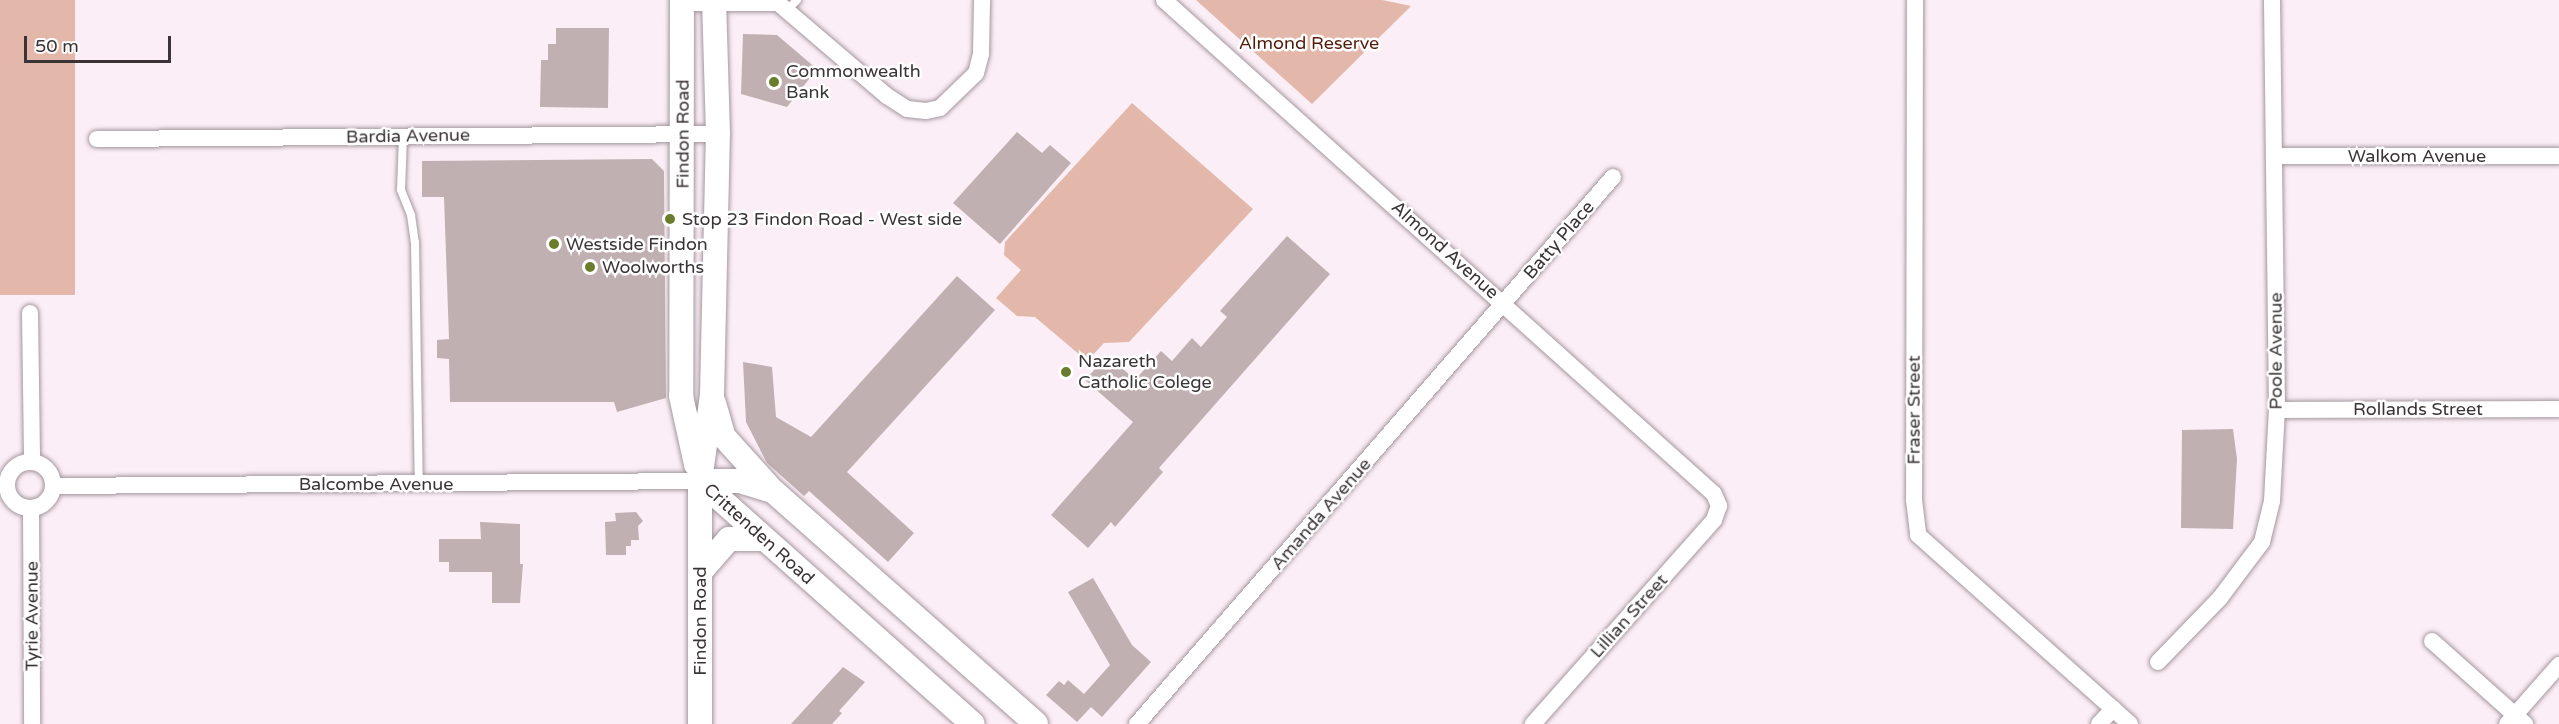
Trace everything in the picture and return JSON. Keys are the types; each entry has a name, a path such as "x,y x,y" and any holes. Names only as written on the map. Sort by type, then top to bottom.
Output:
{"main road":[{"name":"Findon Road","path":"682,1 681,396 700,482"},
{"name":"Findon Road","path":"700,724 700,482 712,398 712,269 718,134 714,1"},
{"path":"682,245 712,269"},
{"path":"712,398 724,437 773,491"},
{"name":"Crittenden Road","path":"700,482 740,481 773,491 1036,724"},
{"name":"Crittenden Road","path":"700,482 973,724"},
{"path":"701,571 729,539 764,539"}],"street":[{"path":"682,1 792,5 887,96 908,109 926,111 940,108 976,73 981,54 982,0"},
{"name":"Almond Avenue","path":"1164,0 1714,494 1719,506"},
{"name":"Fraser Street","path":"1915,0 1914,500 1918,535 2130,724"},
{"name":"Poole Avenue","path":"2158,662 2220,598 2262,542 2272,501 2277,410 2276,156 2272,0"},
{"name":"Bardia Avenue","path":"98,139 718,134"},
{"name":"Walkom Avenue","path":"2276,156 2559,156"},
{"name":"Batty Place","path":"1504,303 1613,177"},
{"name":"Amanda Avenue","path":"1137,724 1504,303"},
{"path":"30,313 32,462"},
{"name":"Rollands Street","path":"2277,410 2559,409"},
{"path":"32,462 49,473 53,486 49,499 31,508 16,504 3,485 17,466 32,462"},
{"name":"Balcombe Avenue","path":"53,486 700,482"},
{"name":"Lillian Street","path":"1533,724 1714,520 1719,506"},
{"name":"Tyrie Avenue","path":"31,508 32,724"},
{"path":"2432,641 2515,721 2559,665"},
{"path":"2099,724 2113,709"}],"lane":[{"path":"403,136 401,190 411,215 415,242 419,484"}],"green space":[{"path":"0,0 75,0 75,295 0,295"},
{"name":"Almond Reserve","path":"1196,0 1382,0 1411,6 1312,104"},
{"path":"1132,103 1253,209 1129,342 1104,343 1087,361 1035,317 1017,316 996,298 1021,270 1004,255 1005,242"}],"building":[{"path":"556,28 609,28 608,108 540,107 541,60 548,60 548,44 556,44"},
{"name":"Commonwealth Bank","path":"743,34 777,35 817,69 787,107 741,94"},
{"path":"1017,132 1042,153 1050,145 1071,163 1000,244 953,203"},
{"name":"Westside Findon","path":"652,159 664,171 666,398 617,412 614,402 450,402 449,359 437,358 437,340 449,339 444,197 422,197 422,161"},
{"path":"1287,236 1330,274 1159,468 1163,472 1115,527 1111,522 1088,548 1051,515 1133,422 1085,380 1108,355 1135,380 1161,351 1172,361 1192,338 1201,347 1227,317 1220,311"},
{"path":"957,276 995,310 847,472 914,533 888,562 809,491 804,496 767,463 746,422 743,362 772,367 776,417 811,437"},
{"path":"2233,429 2237,459 2233,529 2181,528 2182,430"},
{"path":"636,512 643,521 638,526 639,540 631,540 631,546 626,546 626,555 606,555 605,522 616,521 615,513"},
{"path":"480,522 520,524 520,564 523,564 520,603 492,603 492,572 449,572 449,562 439,562 439,539 481,539"},
{"path":"1093,578 1132,645 1151,662 1102,717 1091,707 1077,722 1046,695 1059,681 1064,685 1068,680 1084,694 1110,665 1068,592"},
{"path":"843,667 865,682 839,711 842,713 832,724 791,724"}],"place":[{"name":"Commonwealth Bank","path":"774,82"},
{"name":"Stop 23 Findon Road - West side","path":"670,219"},
{"name":"Westside Findon","path":"554,244"},
{"name":"Woolworths","path":"590,267"},
{"name":"Nazareth Catholic Colege","path":"1066,372"}]}
